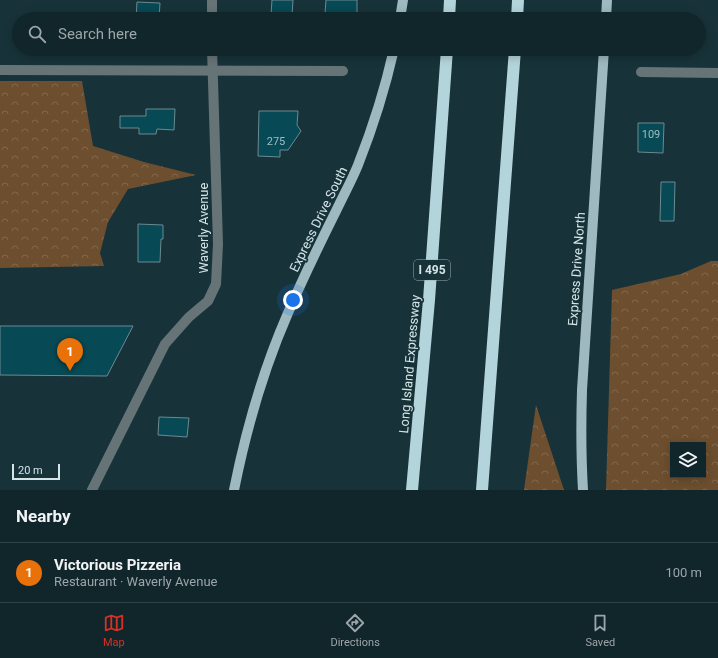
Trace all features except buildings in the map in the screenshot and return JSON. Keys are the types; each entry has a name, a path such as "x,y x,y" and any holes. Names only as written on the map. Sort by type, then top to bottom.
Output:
{"highway":[{"path":"449,12 450,0"},
{"path":"517,12 518,0"},
{"name":"Long Island Expressway","path":"412,490 429,300 446,56"},
{"path":"482,490 514,56"}],"main road":[{"path":"401,12 403,0"},
{"path":"606,12 607,0"},
{"name":"Express Drive South","path":"234,490 256,400 276,341 299,288 357,167 378,111 392,56"},
{"name":"Express Drive North","path":"583,490 581,428 582,390 604,56"}],"street":[{"path":"212,0 212,12"},
{"name":"Waverly Avenue","path":"92,490 166,344 189,317 208,301 216,284 218,244 212,56"},
{"path":"0,70 343,71"},
{"path":"641,72 718,73"}],"green space":[{"path":"0,81 82,81 93,146 144,162 196,175 128,189 108,222 100,253 104,266 0,268"},
{"path":"711,261 718,261 718,490 606,490 612,290 681,274"},
{"path":"536,405 564,490 524,490"}],"place":[{"name":"Victorious Pizzeria","path":"70,371"}]}
